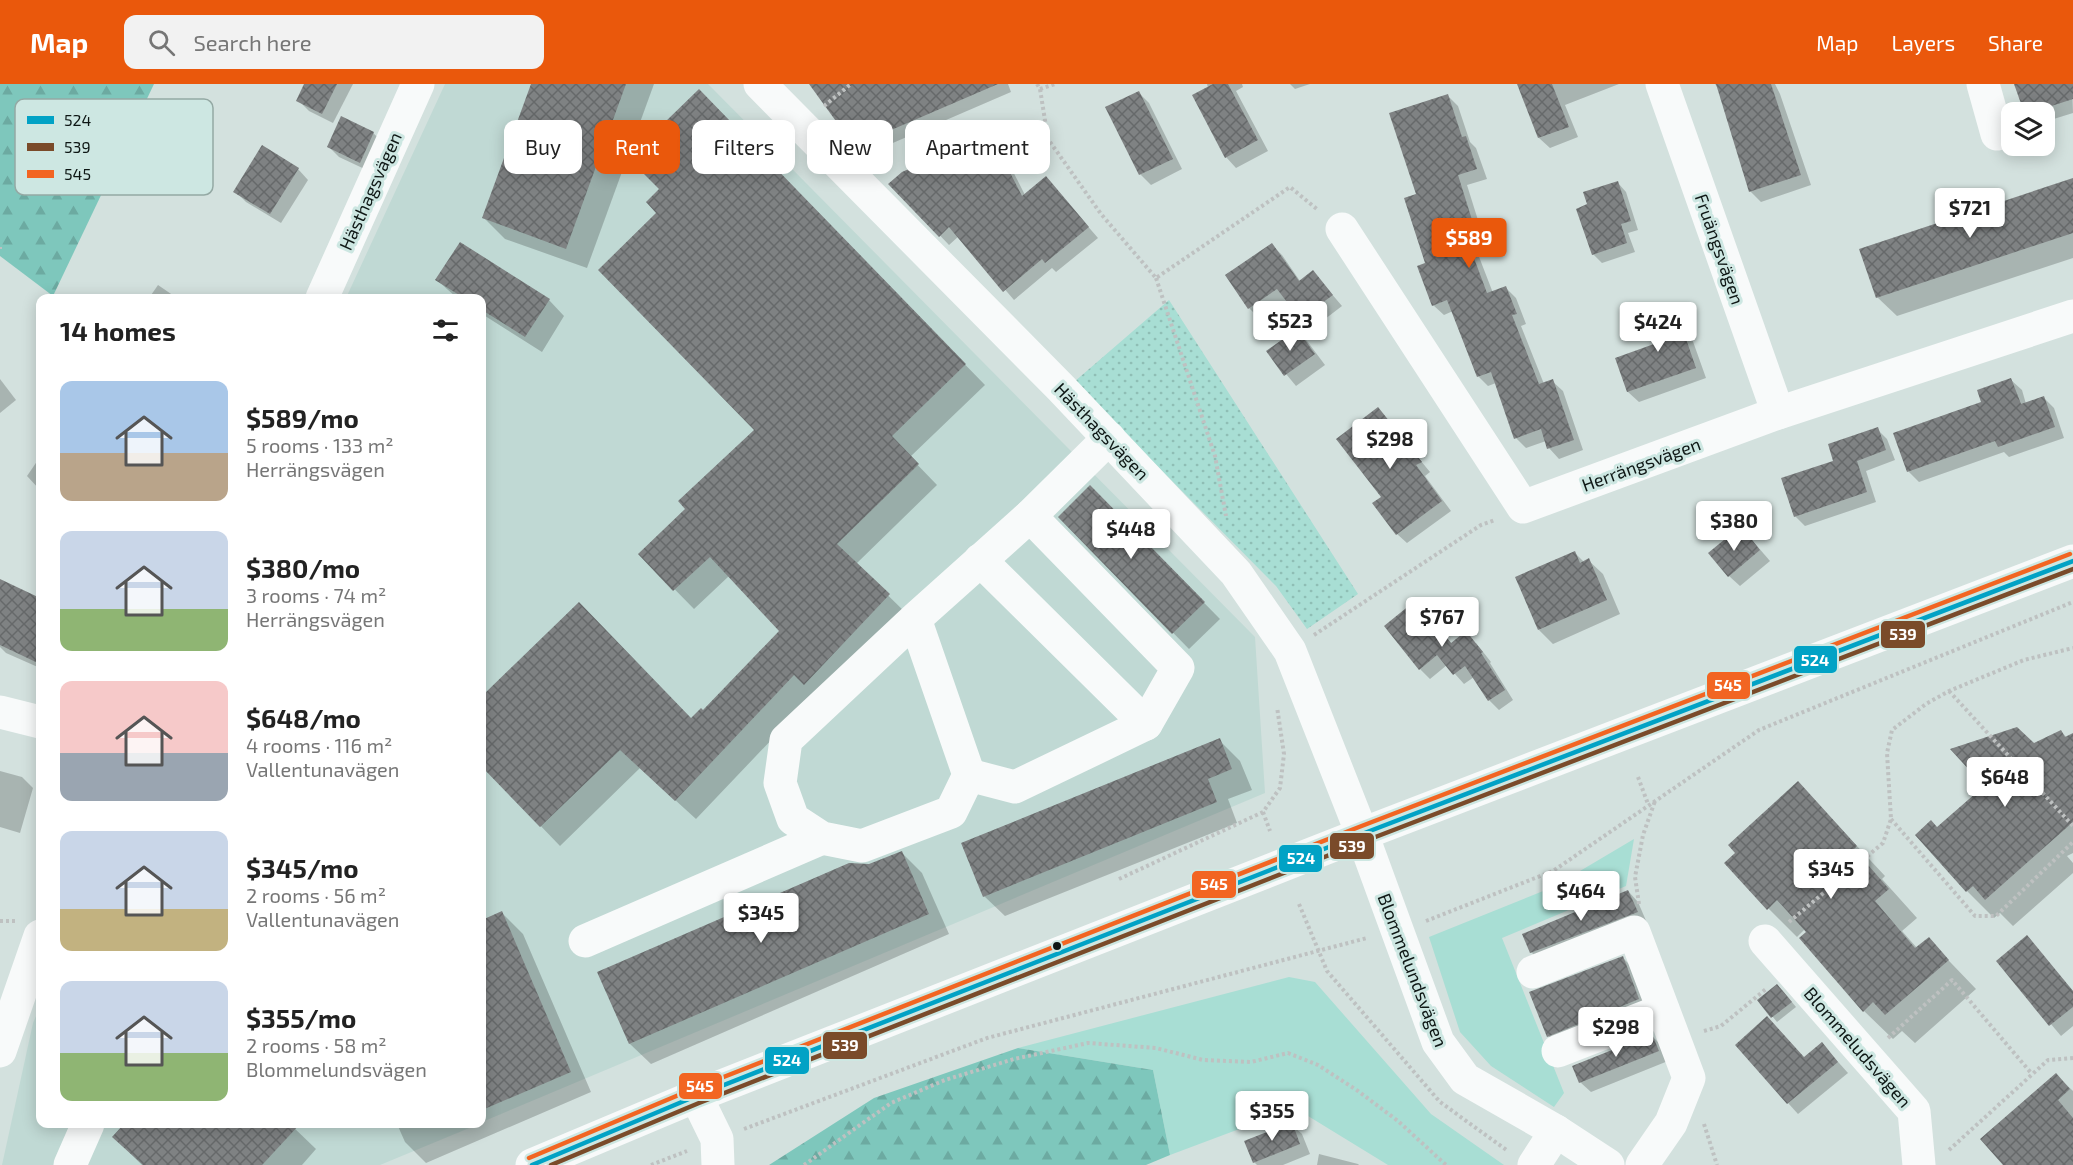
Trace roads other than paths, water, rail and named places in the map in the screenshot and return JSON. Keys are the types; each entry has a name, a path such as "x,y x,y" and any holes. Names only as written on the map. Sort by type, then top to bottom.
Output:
{"street":[{"name":"Hästhagsvägen","path":"324,294 418,84"},
{"name":"Hästhagsvägen","path":"760,84 1109,438 1236,573 1290,651 1362,834"},
{"name":"Fruängsvägen","path":"1662,84 1778,413"},
{"path":"1983,84 1997,134"},
{"name":"Herrängsvägen","path":"1342,230 1523,507 1778,413 2073,316"},
{"path":"915,619 969,775 951,812 862,846 822,838 793,819 780,783 786,740 915,619 1030,516 1109,438"},
{"path":"969,775 1015,788 1146,724 1178,668 1030,516"},
{"path":"980,560 1146,724"},
{"path":"532,1165 696,1095 1362,834 2073,561"},
{"path":"0,712 36,721"},
{"name":"Blommelundsvägen","path":"1362,834 1438,1042 1465,1079 1556,1131 1608,1165"},
{"path":"585,941 822,838"},
{"path":"1533,972 1634,932 1689,1078 1671,1123 1642,1165"},
{"name":"Blommeludsvägen","path":"1765,941 1914,1111 1919,1165"},
{"path":"0,1051 34,970"},
{"path":"1558,1051 1664,1010"},
{"path":"696,1095 718,1152"},
{"path":"69,1165 86,1128"},
{"path":"1534,1165 1556,1131"}]}
